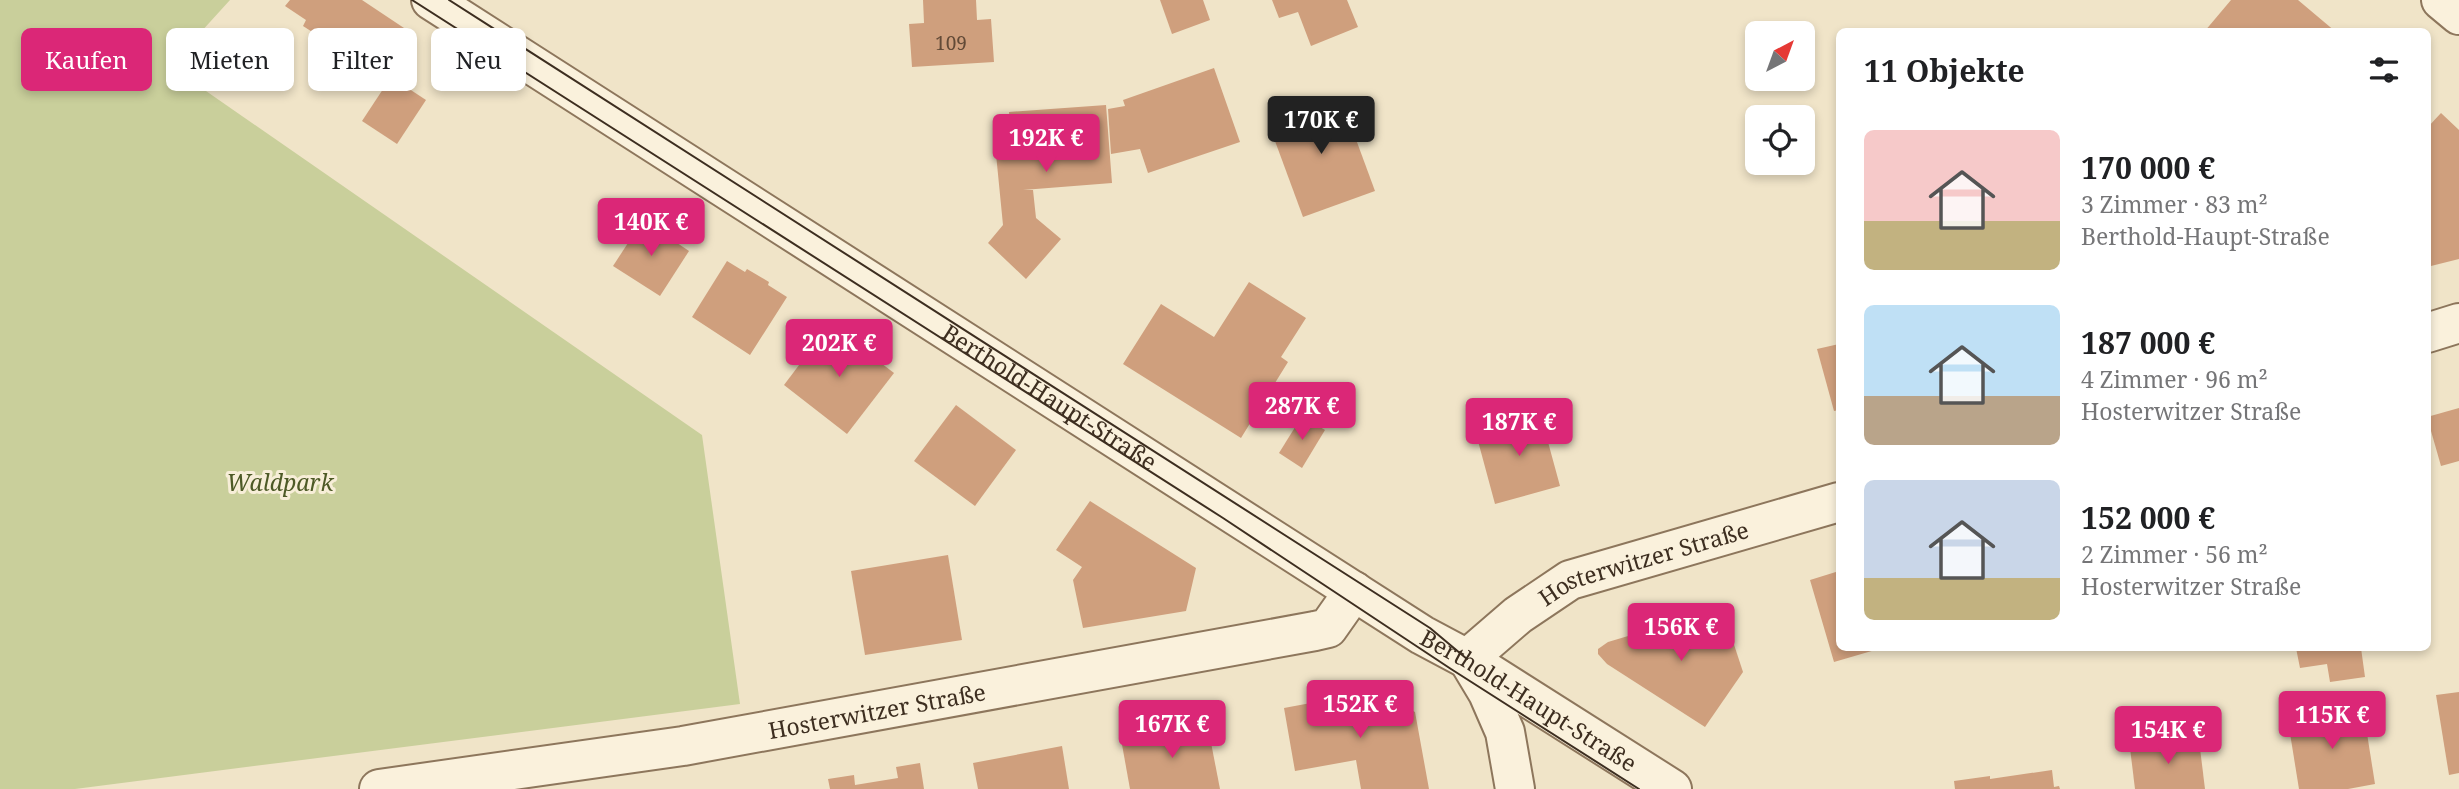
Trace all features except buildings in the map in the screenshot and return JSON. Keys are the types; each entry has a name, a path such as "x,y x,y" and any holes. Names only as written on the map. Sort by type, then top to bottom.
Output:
{"street":[{"name":"Berthold-Haupt-Straße","path":"430,0 1354,592 1422,635 1467,659 1672,789"},
{"path":"2441,0 2459,15"},
{"path":"2431,331 2459,323"},
{"name":"Hosterwitzer Straße","path":"1467,659 1518,615 1570,580 1836,503"},
{"name":"Hosterwitzer Straße","path":"379,789 683,746 1315,631 1328,628 1354,592"},
{"path":"1467,659 1488,693 1505,732 1515,789"}],"green space":[{"name":"Waldpark","path":"0,0 230,0 205,28 166,28 166,91 206,91 702,435 740,704 75,789 0,789"}],"tram line":[{"path":"412,0 1223,518 1639,789"},
{"path":"449,0 1430,628 1467,659"}]}
